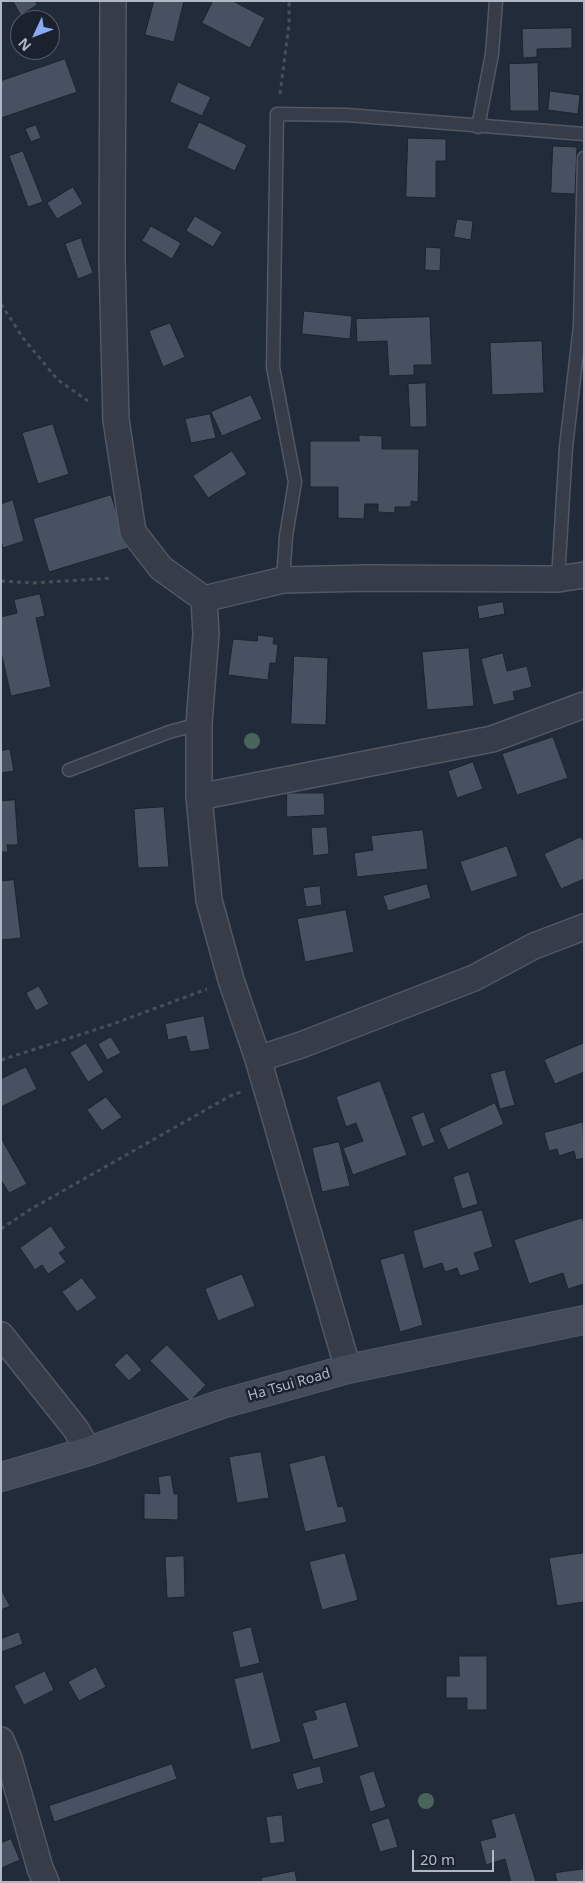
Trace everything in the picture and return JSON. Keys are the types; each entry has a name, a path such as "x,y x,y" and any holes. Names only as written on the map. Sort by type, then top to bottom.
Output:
{"street":[{"path":"113,1 112,259 116,420 133,532 161,568 204,598 283,580 368,578 558,580 584,575"},
{"path":"204,598 206,634 199,724 199,797 209,900 231,980 258,1059 348,1369"},
{"path":"199,797 492,740 584,705"},
{"path":"258,1059 301,1045 474,978 534,946 584,926"},
{"name":"Ha Tsui Road","path":"1,1477 89,1451 222,1404 348,1369 584,1320"},
{"path":"1,1335 75,1428 89,1451"},
{"path":"1,1740 9,1759 40,1868 46,1882"}],"lane":[{"path":"478,127 492,54 496,1"},
{"path":"283,580 286,536 295,482 273,367 278,114 347,115 584,134"},
{"path":"558,580 566,447 580,326 584,158"},
{"path":"69,770 169,732 199,724"}],"path":[{"path":"278,114 289,24 289,3 284,1"},
{"path":"1,304 23,338 58,380 116,420"},
{"path":"1,580 31,583 113,578"},
{"path":"1,1060 114,1024 231,980"},
{"path":"1,1229 31,1209 230,1096 265,1084"}],"building":[{"path":"13,1 35,1 37,5 29,10 18,10"},
{"path":"154,1 184,1 174,42 145,35"},
{"path":"213,1 233,1 265,18 250,48 202,23"},
{"path":"572,28 572,48 537,49 537,57 523,58 522,29"},
{"path":"65,59 77,92 1,118 1,81"},
{"path":"538,63 539,111 510,111 509,64"},
{"path":"178,82 211,97 202,116 170,102"},
{"path":"550,91 580,95 578,114 548,110"},
{"path":"199,122 247,145 235,171 187,148"},
{"path":"36,125 41,138 31,142 25,129"},
{"path":"408,138 446,139 446,161 436,161 436,198 406,197"},
{"path":"553,146 577,147 575,194 551,193"},
{"path":"23,151 43,202 28,207 9,156"},
{"path":"73,187 83,204 57,219 47,203"},
{"path":"195,216 222,232 213,247 186,231"},
{"path":"457,219 473,221 471,240 454,237"},
{"path":"151,226 181,243 172,259 142,241"},
{"path":"81,238 93,273 78,279 65,244"},
{"path":"426,247 441,248 440,271 425,270"},
{"path":"304,311 352,316 350,339 302,334"},
{"path":"430,317 432,365 414,365 414,375 389,376 387,341 357,342 356,319"},
{"path":"170,323 185,357 163,367 149,331"},
{"path":"542,341 544,393 492,395 490,343"},
{"path":"426,383 427,427 410,427 408,384"},
{"path":"251,395 262,419 222,436 211,412"},
{"path":"210,414 216,438 191,443 185,419"},
{"path":"53,424 69,474 38,484 22,433"},
{"path":"359,435 382,436 382,449 419,449 418,502 411,501 411,507 395,507 395,513 378,512 378,504 365,504 364,519 338,518 338,487 310,487 310,441 359,441"},
{"path":"232,451 247,474 208,498 193,476"},
{"path":"111,495 128,548 49,572 33,519"},
{"path":"13,500 24,541 3,548 1,540 1,504"},
{"path":"40,594 45,616 36,618 51,687 11,696 1,652 1,617 17,613 14,600"},
{"path":"503,602 505,614 479,619 477,606"},
{"path":"258,635 274,637 273,644 278,644 276,663 270,663 268,680 228,675 233,639 257,641"},
{"path":"469,648 474,706 427,710 422,652"},
{"path":"503,653 507,671 527,666 532,687 513,692 515,700 493,705 481,659"},
{"path":"294,656 328,658 326,725 291,724"},
{"path":"553,737 568,778 517,795 502,754"},
{"path":"10,749 14,771 1,773 1,751"},
{"path":"473,762 483,789 457,798 448,771"},
{"path":"287,793 324,793 325,815 287,817"},
{"path":"15,800 18,845 7,845 8,852 1,852 1,801"},
{"path":"164,807 169,867 138,868 134,809"},
{"path":"327,827 329,854 313,856 311,828"},
{"path":"423,830 428,869 357,877 354,853 373,850 371,836"},
{"path":"581,837 584,842 584,879 561,889 544,854"},
{"path":"507,846 518,876 471,892 460,862"},
{"path":"14,880 21,938 1,940 1,881"},
{"path":"427,884 431,898 388,911 383,896"},
{"path":"320,886 322,905 306,907 303,888"},
{"path":"346,910 354,952 305,962 297,919"},
{"path":"39,986 49,1004 36,1011 26,993"},
{"path":"204,1016 210,1049 190,1052 186,1036 168,1040 165,1024"},
{"path":"111,1037 121,1053 107,1060 98,1044"},
{"path":"86,1043 104,1072 88,1082 70,1053"},
{"path":"584,1043 584,1072 555,1084 544,1060"},
{"path":"26,1067 37,1089 1,1107 1,1079"},
{"path":"505,1070 515,1105 500,1109 490,1074"},
{"path":"380,1081 407,1155 353,1175 343,1148 363,1141 356,1123 346,1127 336,1097"},
{"path":"106,1097 122,1117 102,1131 87,1110"},
{"path":"495,1103 504,1124 448,1150 439,1129"},
{"path":"424,1112 435,1142 422,1147 411,1117"},
{"path":"583,1122 584,1158 576,1160 574,1151 559,1156 557,1149 549,1151 544,1133"},
{"path":"1,1138 27,1184 9,1193 1,1180"},
{"path":"339,1142 350,1186 322,1192 312,1148"},
{"path":"469,1172 478,1204 462,1209 453,1177"},
{"path":"482,1210 493,1247 474,1253 480,1270 460,1276 457,1268 445,1272 442,1263 423,1269 413,1231"},
{"path":"582,1218 584,1223 584,1284 568,1289 563,1273 529,1284 514,1240"},
{"path":"51,1226 66,1248 59,1253 66,1262 48,1274 42,1265 35,1270 20,1248"},
{"path":"404,1253 423,1325 400,1332 380,1260"},
{"path":"242,1274 255,1306 218,1321 205,1289"},
{"path":"82,1278 97,1298 77,1312 62,1292"},
{"path":"167,1345 206,1385 190,1401 150,1361"},
{"path":"127,1353 142,1370 129,1381 114,1365"},
{"path":"261,1452 269,1498 237,1503 229,1457"},
{"path":"325,1455 338,1507 343,1506 347,1522 305,1532 289,1464"},
{"path":"171,1475 174,1494 178,1494 178,1520 144,1519 144,1493 160,1494 158,1477"},
{"path":"345,1553 358,1600 322,1610 309,1562"},
{"path":"584,1553 584,1602 557,1606 549,1558"},
{"path":"184,1556 185,1597 167,1598 165,1557"},
{"path":"1,1591 10,1606 1,1610"},
{"path":"251,1627 260,1663 240,1668 232,1632"},
{"path":"19,1632 23,1644 1,1652 1,1639"},
{"path":"459,1656 487,1656 487,1710 467,1710 467,1698 446,1698 446,1676 459,1676"},
{"path":"96,1667 106,1687 79,1701 68,1682"},
{"path":"45,1671 54,1690 24,1705 14,1686"},
{"path":"263,1672 281,1742 251,1750 234,1679"},
{"path":"346,1702 359,1747 313,1760 302,1723 317,1719 314,1711"},
{"path":"172,1764 177,1779 54,1822 49,1806"},
{"path":"320,1766 324,1783 297,1790 292,1774"},
{"path":"374,1771 386,1807 370,1812 359,1776"},
{"path":"515,1813 536,1882 511,1882 505,1859 486,1865 480,1841 496,1837 491,1820"},
{"path":"282,1815 285,1842 270,1844 266,1817"},
{"path":"389,1818 398,1847 380,1852 371,1824"},
{"path":"11,1839 20,1860 1,1868 1,1843"},
{"path":"584,1869 584,1882 557,1882 555,1873"},
{"path":"295,1871 297,1882 262,1882 261,1878"}]}
